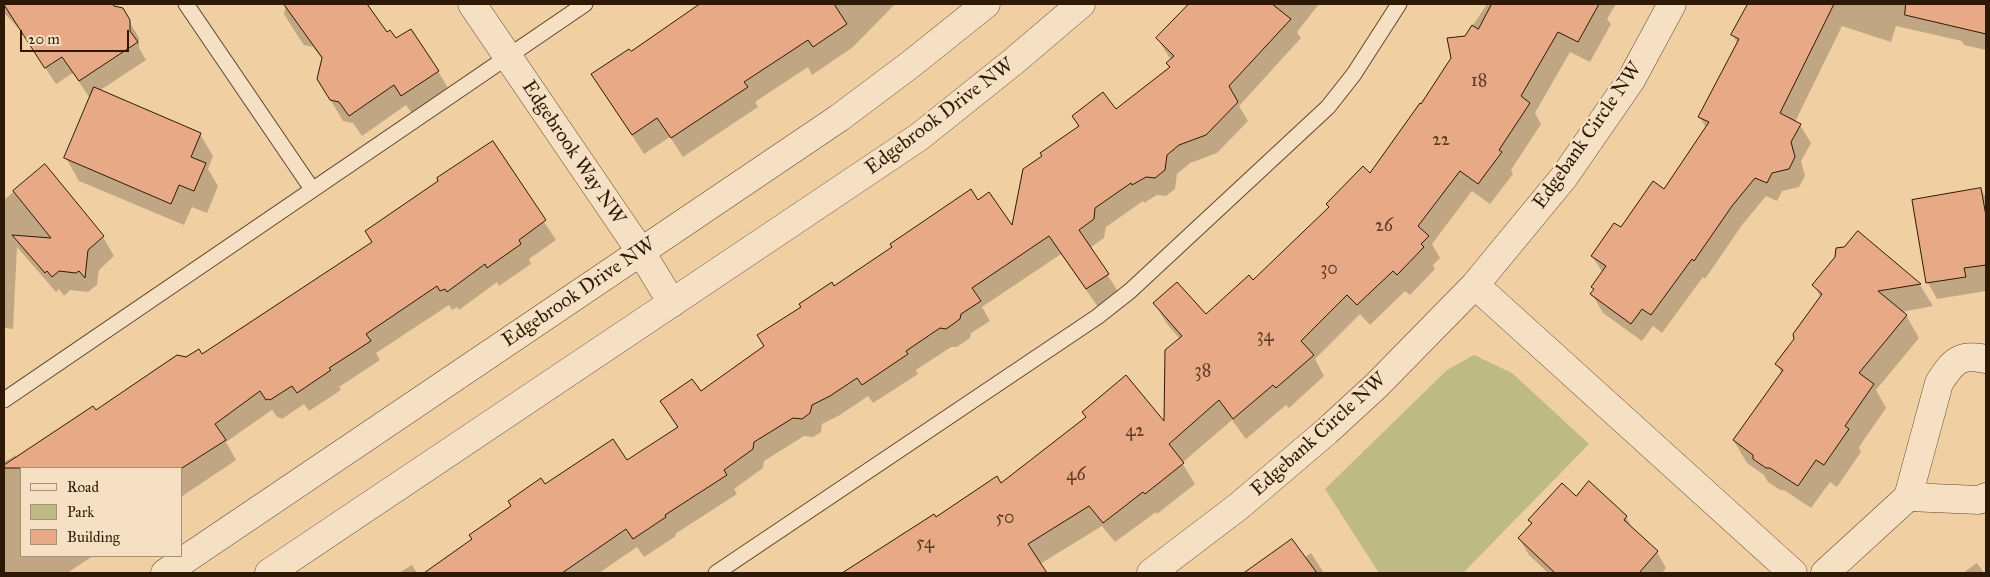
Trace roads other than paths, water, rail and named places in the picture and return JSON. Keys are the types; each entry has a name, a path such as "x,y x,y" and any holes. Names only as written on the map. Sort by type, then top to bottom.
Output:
{"street":[{"name":"Edgebrook Way NW","path":"472,4 641,252 672,303"},
{"name":"Edgebrook Drive NW","path":"165,573 840,118 986,4"},
{"name":"Edgebrook Drive NW","path":"269,573 919,137 1014,61 1081,4"},
{"name":"Edgebank Circle NW","path":"1152,573 1239,506 1327,431 1377,385 1475,285 1564,178 1631,80 1672,4"},
{"path":"1475,285 1793,573"},
{"path":"1824,573 1908,497 1940,383 1948,370 1963,357 1969,356 1986,359"},
{"path":"1908,497 1979,500 1986,497"}],"lane":[{"path":"186,4 312,189"},
{"path":"4,400 585,4"},
{"path":"716,573 1096,317 1130,292 1328,106 1354,74 1399,4"}]}
